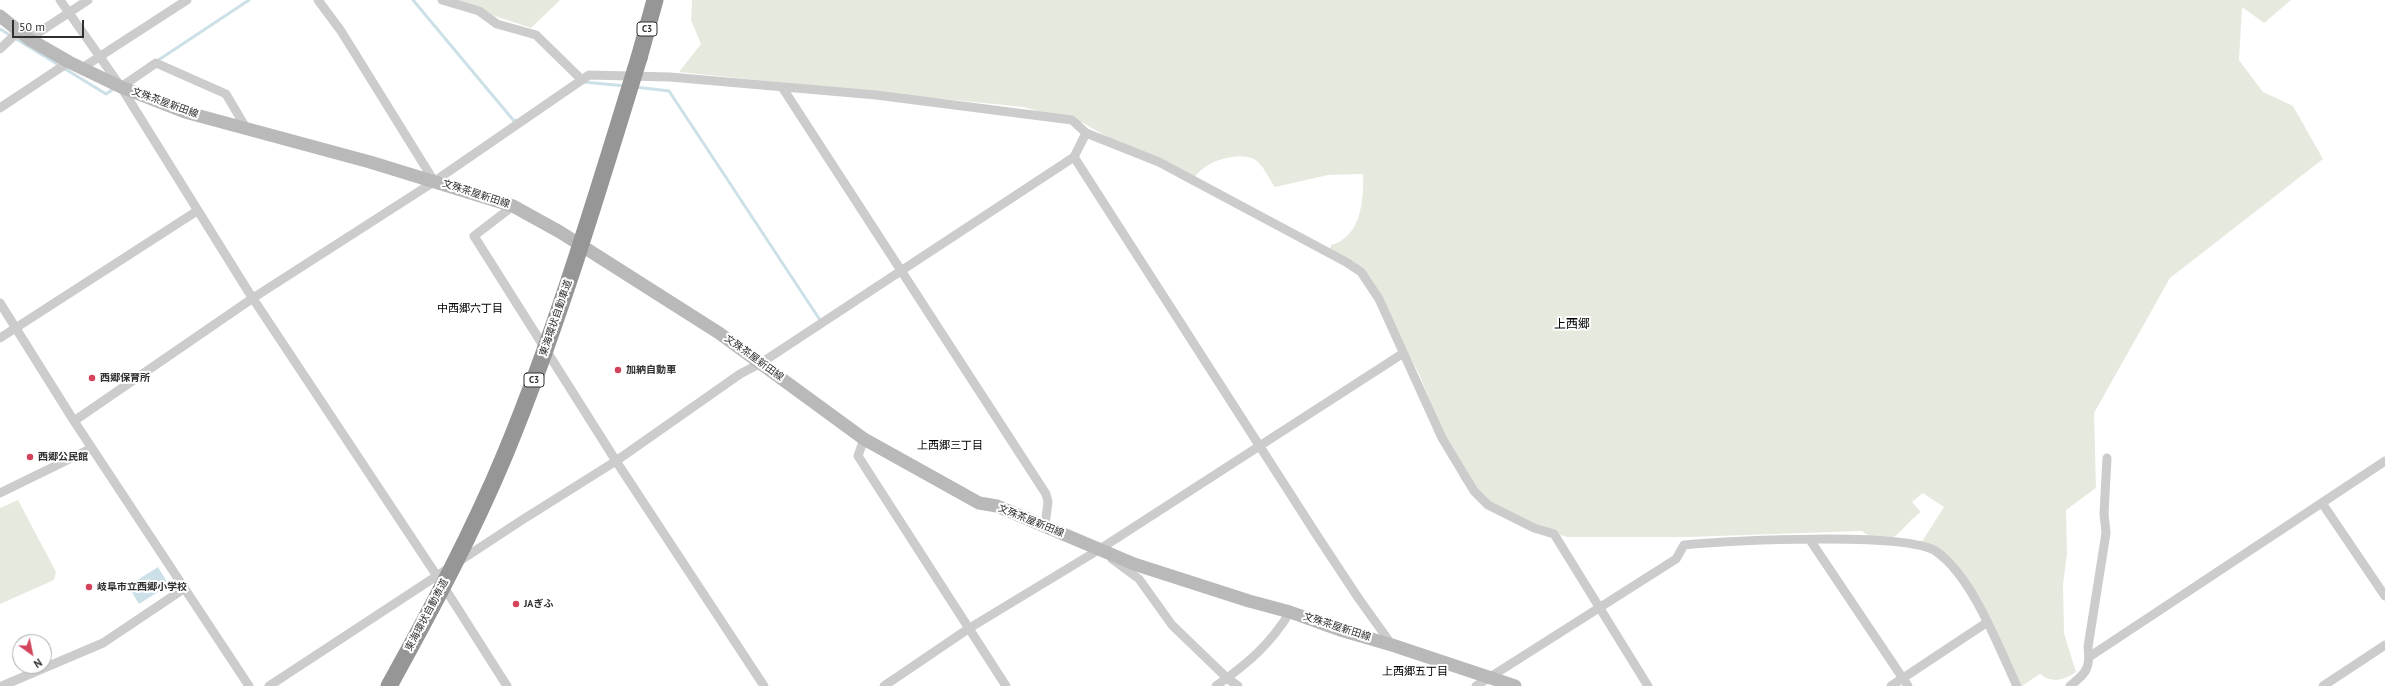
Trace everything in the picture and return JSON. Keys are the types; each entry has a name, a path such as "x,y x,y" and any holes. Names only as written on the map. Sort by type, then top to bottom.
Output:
{"highway":[{"name":"東海環状自動車道","path":"389,686 463,546 506,452 574,268 639,58 655,0"}],"main road":[{"name":"文殊茶屋新田線","path":"0,16 24,35 69,62 121,87 185,112 434,181 513,206 572,239 719,333 864,439 979,503 997,506 1134,564 1214,590 1290,612 1340,630 1392,645 1515,686"}],"street":[{"path":"60,0 121,87 196,211 437,576 507,686"},
{"path":"0,49 68,13 88,0"},
{"path":"82,68 187,0"},
{"path":"318,0 341,31 434,181"},
{"path":"442,0 480,11 497,24 536,35 581,79"},
{"path":"0,108 69,62"},
{"path":"121,87 156,62 226,94 246,128"},
{"path":"74,421 253,298 434,181 581,79 589,75 670,77 876,95 1072,120 1086,133 1159,162 1346,262 1361,272 1379,299 1402,354 1442,438 1474,491 1488,505 1534,528 1554,534 1648,686"},
{"path":"782,87 1046,494 1048,502 1045,526"},
{"path":"269,686 616,461 740,374 761,363 1074,157 1086,133"},
{"path":"1074,157 1359,600 1392,645"},
{"path":"513,206 474,236 616,461 764,686"},
{"path":"0,338 196,211"},
{"path":"0,304 74,421 249,686"},
{"path":"884,686 897,682 968,629 1100,549 1402,354"},
{"path":"864,439 858,456 1006,686"},
{"path":"0,493 92,448"},
{"path":"2070,686 2086,673 2089,657 2088,648 2106,533 2104,514 2107,458"},
{"path":"2089,657 2385,461"},
{"path":"2322,503 2385,596"},
{"path":"1810,540 1905,682"},
{"path":"1476,686 1676,558 1684,545 1730,541 1810,540 1903,543 1928,547 1954,568 1978,604 1986,624 2018,686"},
{"path":"1100,549 1139,578 1172,625 1227,678 1238,686"},
{"path":"2,686 103,643 185,588"},
{"path":"1216,686 1244,666 1275,637 1290,612"},
{"path":"1891,686 1905,682 1986,624"},
{"path":"2323,686 2385,645"}],"shaded area":[{"path":"447,0 560,0 531,28"},
{"path":"692,0 2291,0 2264,23 2242,7 2239,60 2263,92 2293,106 2323,159 2170,278 2094,413 2096,488 2066,510 2067,554 2063,584 2064,633 2076,672 2058,680 2049,679 2040,674 2022,686 1986,612 1961,572 1921,543 1944,507 1923,493 1912,502 1921,512 1895,536 1881,540 1873,538 1862,531 1688,537 1568,537 1519,525 1482,500 1461,479 1420,376 1374,288 1364,277 1329,255 1331,245 1341,241 1355,226 1359,216 1363,195 1363,174 1328,175 1275,187 1256,160 1252,158 1235,157 1226,158 1208,165 1195,177 1192,185 1083,123 1023,107 679,72 701,44 691,20"},
{"path":"18,500 56,572 54,580 0,604 0,508"},
{"path":"158,567 169,585 139,604 128,586"}],"waterway":[{"path":"157,61 249,0"},
{"path":"413,0 514,121 516,120"},
{"path":"0,29 106,94 115,88"},
{"path":"583,82 626,86"},
{"path":"635,87 669,91 820,320"}],"place":[{"name":"加納自動車","path":"618,370"},
{"name":"西郷保育所","path":"92,378"},
{"name":"西郷公民館","path":"30,457"},
{"name":"岐阜市立西郷小学校","path":"89,587"},
{"name":"JAぎふ","path":"516,604"}],"district":[{"name":"中西郷六丁目","path":"470,309"},
{"name":"上西郷","path":"1572,325"},
{"name":"上西郷三丁目","path":"950,446"},
{"name":"上西郷五丁目","path":"1415,672"}]}
